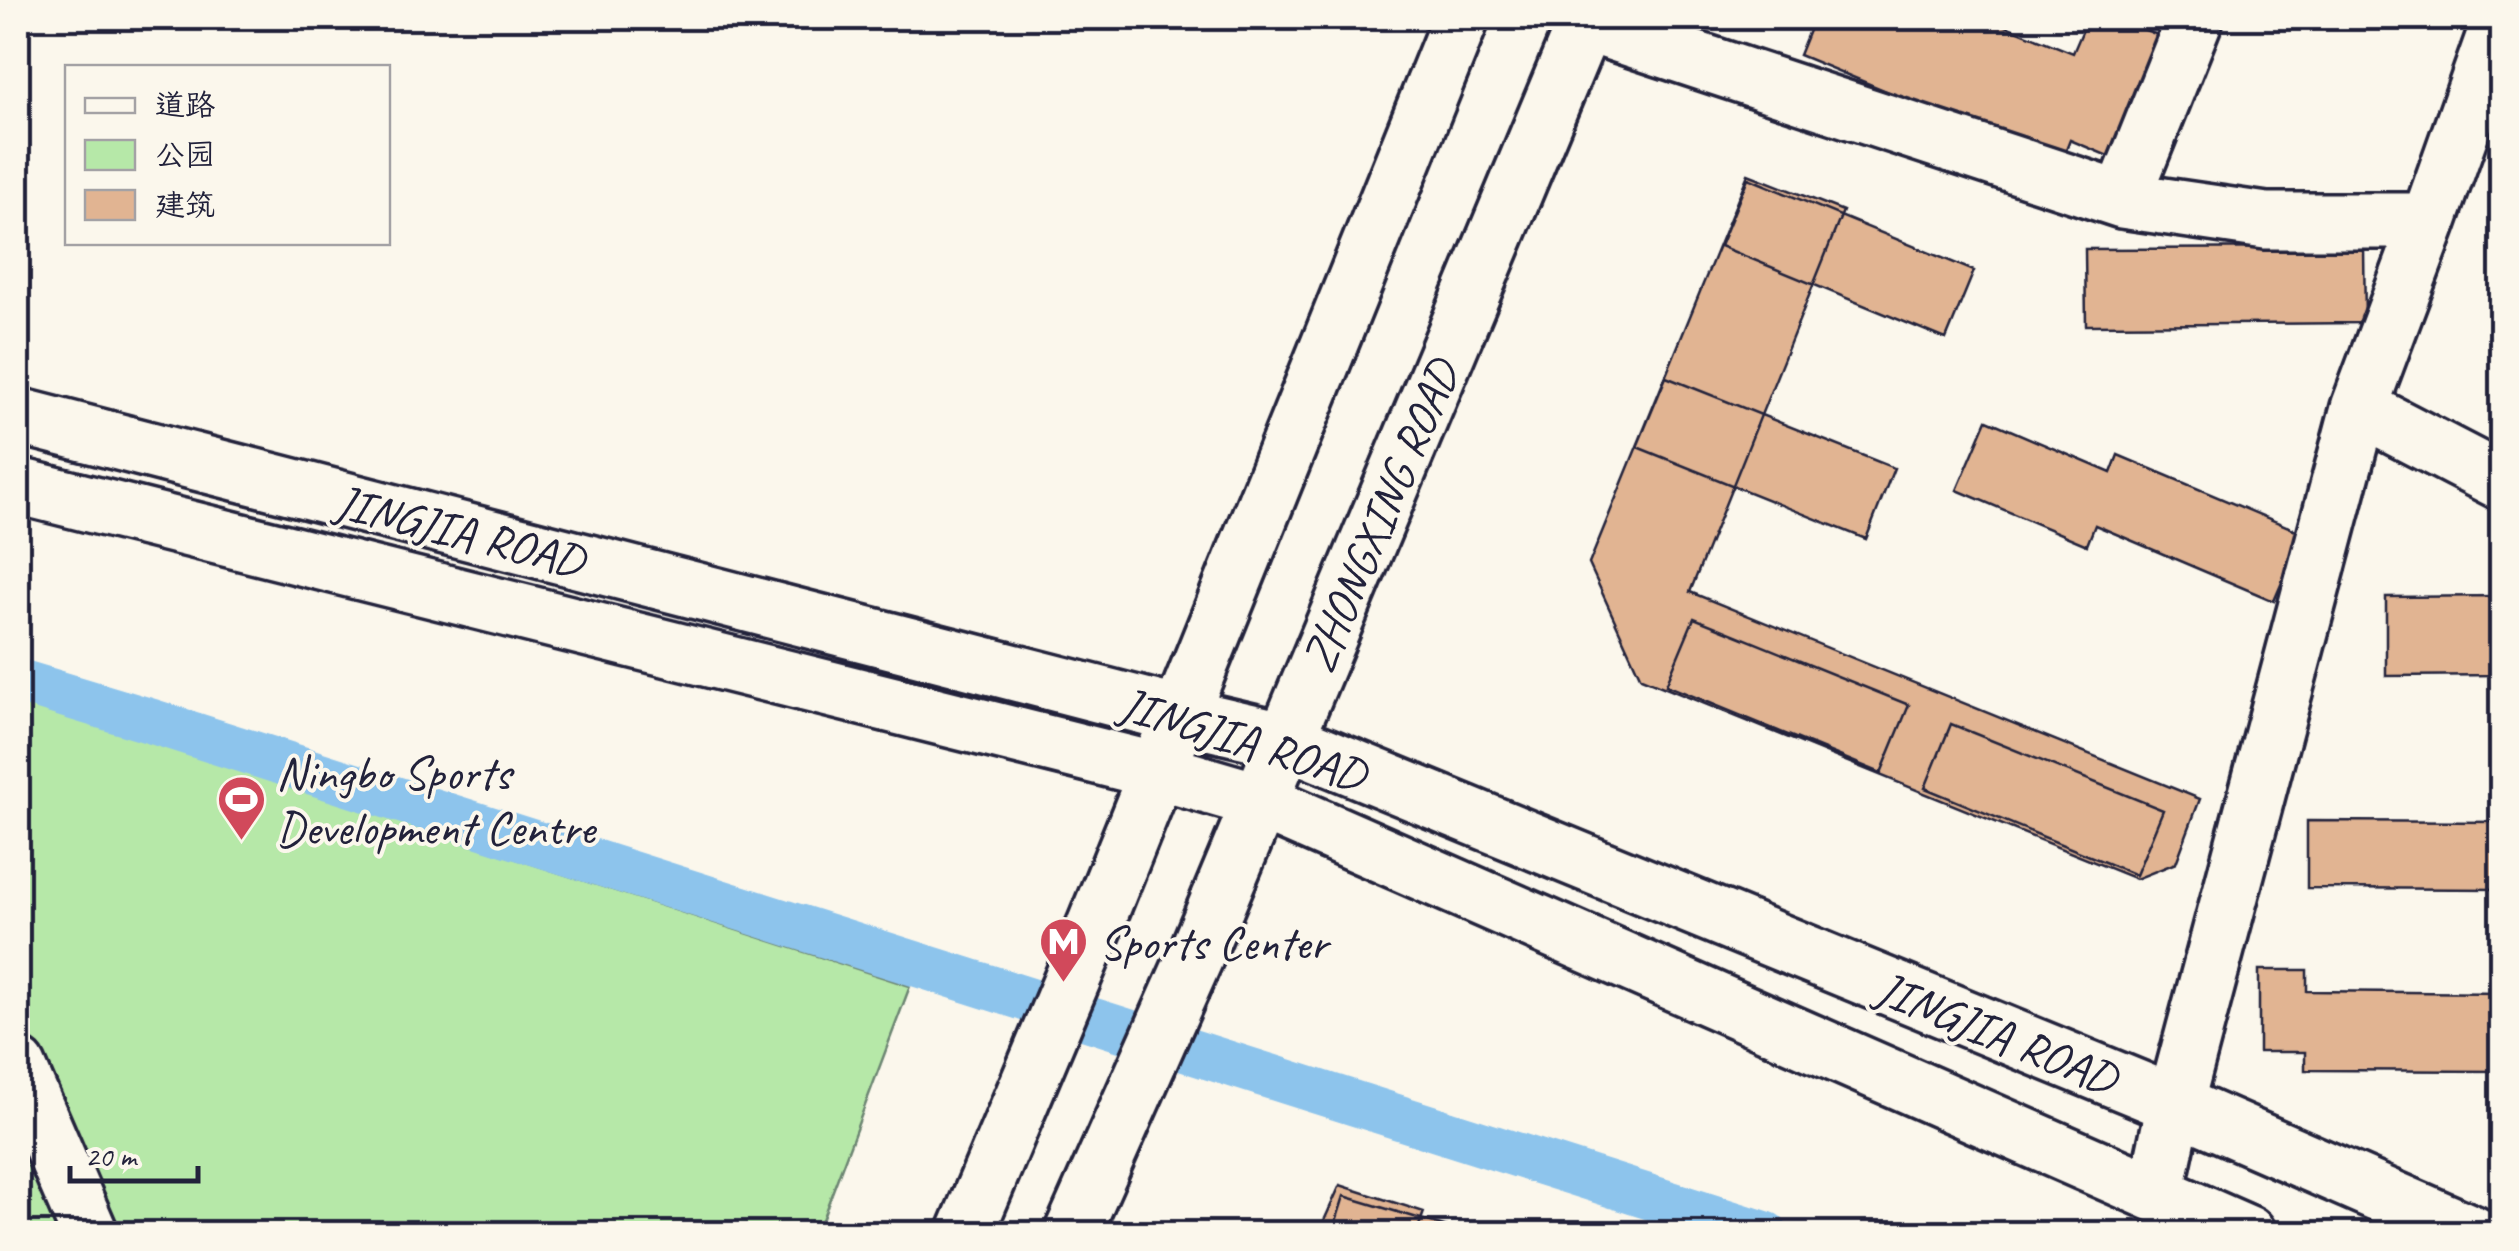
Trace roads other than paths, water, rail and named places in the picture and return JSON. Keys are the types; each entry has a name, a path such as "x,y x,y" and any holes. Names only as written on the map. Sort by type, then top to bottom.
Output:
{"main road":[{"path":"966,1234 1096,924 1460,18"},
{"path":"2122,200 2195,18"},
{"path":"2156,1193 2175,1104 2360,408 2501,18"},
{"path":"1586,20 2122,200 2266,221 2429,222"},
{"name":"ZHONGXING ROAD","path":"1072,1234 1196,955 1586,20"},
{"path":"2360,408 2502,482"},
{"name":"JINGJIA ROAD","path":"18,416 1286,740 2175,1104 2473,1234"},
{"name":"JINGJIA ROAD","path":"18,486 1157,771 1260,801 2248,1234"},
{"path":"18,1067 90,1234"}],"waterway":[{"path":"18,681 1766,1234"}],"place":[{"name":"Ningbo Sports Development Centre","path":"241,842"},
{"name":"Sports Center","path":"1064,984"}]}
